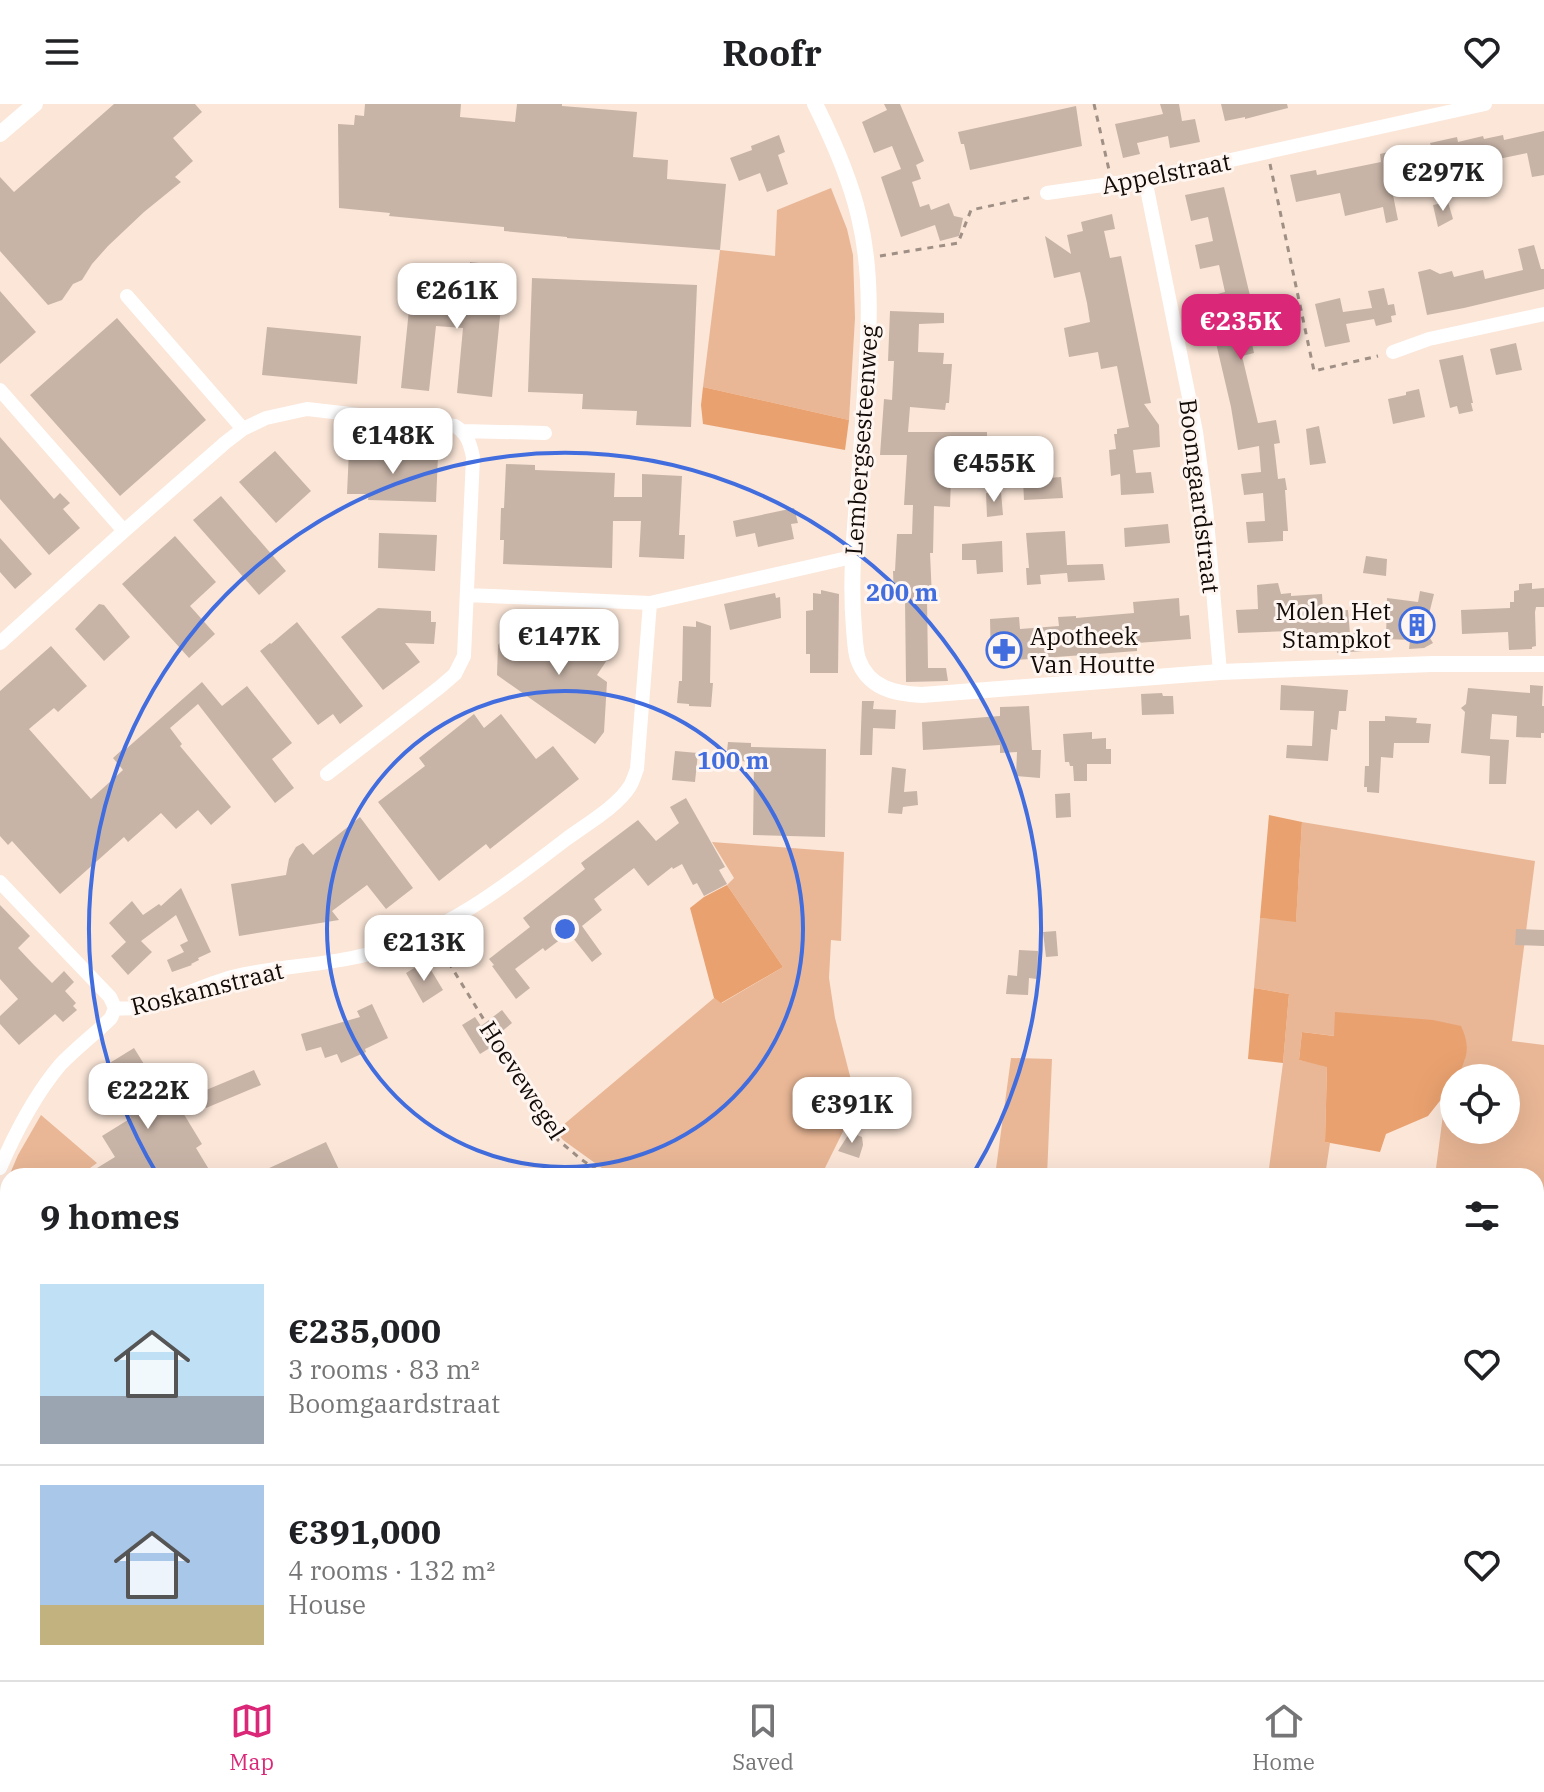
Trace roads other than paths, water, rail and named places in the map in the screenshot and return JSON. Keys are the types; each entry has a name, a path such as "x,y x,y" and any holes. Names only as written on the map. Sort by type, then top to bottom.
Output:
{"street":[{"path":"0,134 35,104"},
{"name":"Lembergsesteenweg","path":"815,104 848,180 860,217 866,257 870,322 852,557 852,604 858,658 865,673 877,685 894,692 919,695 1220,672 1432,664 1544,664"},
{"name":"Appelstraat","path":"1047,193 1145,179 1485,104"},
{"name":"Boomgaardstraat","path":"1145,179 1196,432 1220,672"},
{"path":"127,296 243,429"},
{"path":"1393,352 1429,339 1544,314"},
{"path":"0,390 124,531"},
{"path":"1,641 226,442 243,429 266,418 307,409 455,426 463,431 470,443 473,457 464,656 455,674 327,774"},
{"path":"463,431 545,433"},
{"path":"467,595 650,603 852,557"},
{"name":"Roskamstraat","path":"0,1168 18,1127 38,1095 61,1065 111,1018 115,1008 127,1010 231,977 363,956 429,931 487,897 620,798 631,784 637,769 650,603"},
{"path":"0,882 110,997 115,1008"}],"place":[{"name":"Molen Het Stampkot","path":"1417,625"},
{"name":"Apotheek Van Houtte","path":"1004,650"}]}
